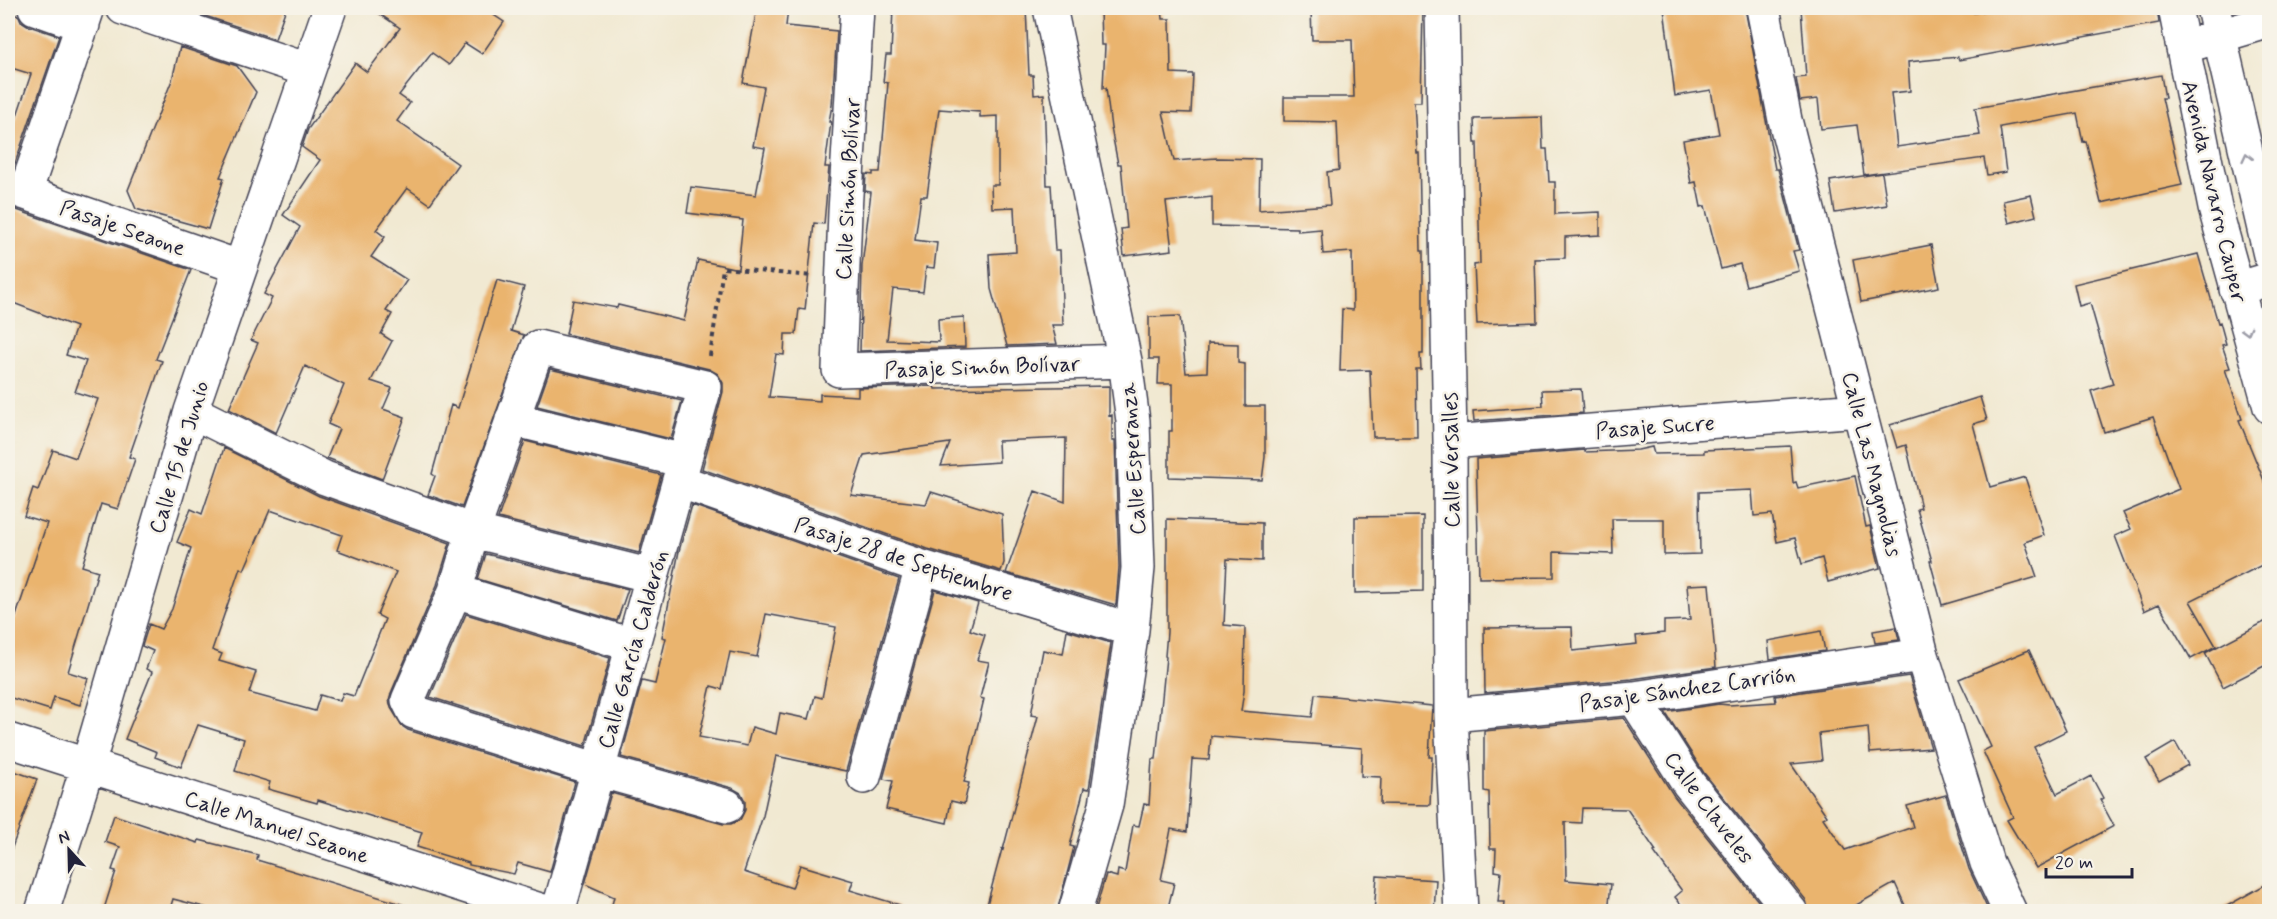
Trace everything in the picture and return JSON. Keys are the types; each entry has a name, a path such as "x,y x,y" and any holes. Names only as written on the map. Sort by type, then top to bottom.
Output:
{"street":[{"path":"16,190 85,16 35,8"},
{"path":"123,8 308,70"},
{"name":"Calle 15 de Junio","path":"42,912 88,765 191,411 330,8"},
{"name":"Calle Simón Bolívar","path":"839,370 857,8"},
{"name":"Calle Esperanza","path":"1050,8 1125,361 1133,421 1138,568 1132,630 1106,805 1075,912"},
{"name":"Calle Versalles","path":"1442,8 1450,442 1451,715 1461,912"},
{"name":"Calle Las Magnolias","path":"1763,8 1785,120 1922,655 1987,863 2010,912"},
{"name":"Avenida Navarro Cauper","path":"2175,8 2215,208 2270,407"},
{"path":"2183,47 2216,21 2270,21"},
{"path":"2216,21 2270,255"},
{"name":"Pasaje Seaone","path":"16,190 239,267"},
{"path":"2236,289 2270,279"},
{"path":"705,387 538,347 473,531 455,591 408,700 414,712 598,770 727,806"},
{"name":"Pasaje Simón Bolívar","path":"839,370 1125,361"},
{"name":"Calle García Calderón","path":"558,912 705,387"},
{"name":"Pasaje Sucre","path":"1450,442 1859,410"},
{"path":"191,411 325,478 473,531 652,576"},
{"name":"Pasaje 28 de Septiembre","path":"513,419 681,471 922,567 1132,630"},
{"path":"864,777 922,567"},
{"path":"455,591 632,645"},
{"name":"Pasaje Sánchez Carrión","path":"1451,715 1634,698 1922,655"},
{"name":"Calle Claveles","path":"1634,698 1689,784 1791,912"},
{"name":"Calle Manuel Seaone","path":"8,740 546,912"}],"path":[{"path":"705,387 723,268 842,279"}],"building":[{"path":"181,8 286,8 275,39"},
{"path":"371,8 483,8 504,22 482,54 465,43 449,65 432,53 399,95 410,103 397,121 458,164 430,204 407,188 376,230 385,237 371,257 407,280 386,311 392,314 381,334 392,341 371,381 392,388 383,409 405,417 382,479 327,458 339,429 328,424 344,385 305,366 276,433 229,409 258,343 251,340 272,298 264,294 300,227 283,215 320,160 302,147 308,129 355,63 367,72 400,28"},
{"path":"757,8 788,8 786,26 837,31 829,122 831,122 825,167 829,167 824,224 814,223 805,310 799,309 796,334 785,334 784,355 776,354 769,397 820,401 820,394 858,396 858,388 1109,386 1109,416 1112,415 1112,441 1115,441 1119,567 1116,605 1006,573 1035,491 1065,502 1066,438 998,441 999,462 941,466 950,443 864,455 851,495 926,504 931,492 1002,514 1004,563 1001,571 928,549 702,469 723,392 723,383 718,374 709,369 566,334 573,300 617,308 618,305 684,321 698,260 738,269 743,220 687,213 691,187 756,195 765,148 753,146 764,87 743,83"},
{"path":"893,8 928,8 928,10 1026,8 1029,75 1033,75 1034,95 1044,94 1047,185 1051,185 1055,250 1060,250 1063,325 1052,325 1057,344 1007,346 991,289 989,254 1016,252 1014,207 992,208 991,185 998,185 998,116 980,117 980,112 939,109 927,196 921,196 915,240 937,243 934,268 926,267 923,292 893,289 887,340 939,342 938,319 964,317 965,347 860,351 862,266 871,192 865,191 866,174 873,175 873,172 880,172 888,83 883,82 886,55 891,55"},
{"path":"1100,8 1162,8 1163,19 1170,19 1171,73 1193,74 1191,113 1163,112 1174,161 1217,158 1260,159 1259,210 1330,205 1327,172 1339,170 1337,122 1284,121 1284,97 1354,97 1352,40 1312,40 1311,9 1423,9 1421,102 1414,102 1417,153 1419,153 1421,251 1423,251 1423,354 1420,354 1421,369 1416,369 1417,437 1373,437 1370,370 1340,371 1342,309 1353,310 1352,252 1323,254 1321,229 1298,231 1298,228 1212,226 1212,197 1166,202 1172,250 1124,256 1121,229 1127,228 1121,164 1118,164 1106,88 1103,88 1105,45 1101,45"},
{"path":"1664,8 1745,8 1775,169 1778,169 1799,250 1793,251 1799,271 1746,286 1740,264 1721,269 1705,206 1701,207 1696,182 1691,183 1683,140 1719,134 1711,90 1675,96"},
{"path":"1801,8 1973,8 1974,13 2005,8 2157,8 2159,23 1959,60 1958,57 1908,62 1910,91 1891,93 1897,147 1980,135 1975,108 2161,75 2165,98 2162,98 2182,185 2101,203 2077,113 2000,127 2006,172 1987,175 1984,158 1864,175 1857,125 1821,129 1818,99 1800,101 1796,78 1806,77"},
{"path":"8,12 19,16 21,21 29,26 59,36 13,169 8,169 8,142 31,74 8,67"},
{"path":"180,47 237,66 256,92 220,177 224,178 208,229 136,209 128,190 172,80"},
{"path":"1542,117 1543,149 1547,149 1549,182 1555,182 1555,214 1600,212 1600,235 1565,237 1565,258 1535,259 1537,322 1477,324 1474,265 1480,264 1477,143 1475,143 1474,119"},
{"path":"1882,173 1887,205 1835,213 1830,181"},
{"path":"2031,195 2036,216 2009,223 2003,201"},
{"path":"8,207 191,270 156,359 162,361 129,457 135,459 118,509 101,504 82,566 98,571 68,672 88,678 80,705 54,697 50,710 8,697 8,617 15,619 47,523 24,516 33,488 38,490 53,450 76,458 98,399 75,392 86,361 66,355 76,327 8,301"},
{"path":"1931,245 1939,287 1861,302 1853,260"},
{"path":"2198,254 2226,344 2222,345 2230,368 2225,369 2242,419 2239,420 2270,495 2270,561 2190,601 2216,646 2191,659 2159,604 2144,611 2115,536 2131,529 2123,513 2179,489 2153,417 2104,432 2091,391 2113,384 2090,303 2079,306 2074,284"},
{"path":"497,280 524,287 511,331 524,335 462,507 428,495 435,476 432,474 451,405 458,408"},
{"path":"1180,316 1186,373 1207,372 1208,343 1238,344 1238,363 1245,364 1245,406 1265,406 1265,457 1262,480 1169,477 1172,384 1158,384 1159,359 1149,359 1149,317"},
{"path":"550,369 682,401 671,439 537,406"},
{"path":"1581,389 1583,413 1474,421 1473,411 1543,406 1542,390"},
{"path":"1980,397 1987,420 1973,424 1990,487 2025,477 2044,535 2025,542 2037,577 1942,605 1917,509 1921,508 1906,445 1897,448 1890,425"},
{"path":"525,441 661,475 639,553 498,518"},
{"path":"1790,446 1793,483 1796,482 1798,488 1855,476 1866,527 1870,526 1880,568 1828,582 1822,558 1802,564 1795,538 1777,542 1772,514 1754,516 1752,490 1699,492 1700,554 1664,555 1664,519 1612,519 1613,554 1554,552 1554,577 1479,578 1476,459 1585,450 1585,452 1638,450 1652,447 1654,454 1704,453 1704,450"},
{"path":"224,448 319,496 450,543 437,585 391,693 389,700 391,708 402,726 408,730 575,782 550,872 518,863 514,874 469,865 469,863 417,847 422,832 318,800 317,803 268,789 270,782 235,771 244,739 198,725 181,767 155,757 157,752 125,739 152,672 146,669 153,651 142,646 149,624 161,629 172,609 191,548 177,542 191,509 202,514","holes":["270,510 342,535 337,550 396,572 377,615 385,619 354,696 343,693 340,701 320,695 315,711 249,693 256,672 219,661 222,654 212,650 240,568 244,570"]},
{"path":"692,505 899,579 846,771 776,756 763,816 744,872 792,888 800,865 853,881 850,890 900,905 899,912 610,912 614,897 585,884 611,793 723,824 731,824 740,820 745,810 745,801 741,793 732,788 621,757 642,681 655,684 666,638 662,637 679,551","holes":["766,614 836,627 822,698 815,696 809,719 780,713 776,734 752,727 747,746 699,737 711,686 722,689 730,652 757,657"]},
{"path":"1423,516 1423,591 1355,593 1355,517"},
{"path":"1167,519 1262,523 1262,561 1227,559 1224,625 1245,627 1244,691 1241,711 1312,717 1315,694 1432,706 1429,757 1432,757 1430,805 1380,804 1381,777 1361,776 1362,748 1211,736 1209,760 1192,759 1187,832 1171,829 1161,880 1174,883 1167,912 1095,912 1106,874 1117,877 1118,870 1125,872 1133,825 1139,826 1144,804 1149,805 1152,759 1156,759 1166,657"},
{"path":"486,554 628,589 617,621 478,579"},
{"path":"1709,584 1716,667 1632,679 1485,693 1484,628 1572,627 1573,651 1637,644 1636,636 1664,633 1664,621 1690,620 1687,585"},
{"path":"935,590 978,603 970,630 985,635 977,660 989,662 980,698 984,699 964,782 969,783 964,804 951,801 947,823 886,809 893,781 883,779"},
{"path":"466,614 610,658 585,746 430,697"},
{"path":"2270,619 2270,663 2223,687 2205,653"},
{"path":"1896,627 1899,640 1875,643 1873,631"},
{"path":"1067,630 1111,643 1089,789 1084,788 1070,846 1074,847 1057,912 985,912 1038,716 1031,715 1043,650 1063,654"},
{"path":"1821,631 1825,651 1770,659 1768,641"},
{"path":"2029,650 2066,731 2034,747 2057,794 2091,776 2103,798 2100,800 2114,826 2036,868 2007,820 2013,817 1983,751 1991,747 1959,679"},
{"path":"1909,676 1931,748 1870,753 1868,727 1819,733 1822,761 1791,764 1827,816 1823,818 1845,850 1913,827 1907,806 1946,795 1969,869 1989,912 1908,912 1895,883 1844,912 1809,912 1806,900 1704,773 1665,712 1719,704 1776,702 1775,696"},
{"path":"1624,718 1674,796 1767,912 1687,912 1675,897 1682,891 1627,809 1582,808 1581,823 1565,822 1566,880 1611,884 1608,912 1504,912 1505,902 1498,902 1501,872 1495,871 1496,849 1490,849 1489,792 1484,791 1484,731"},
{"path":"2175,742 2188,765 2159,781 2146,759"},
{"path":"8,769 37,779 10,853 8,852"},
{"path":"114,815 198,843 199,840 258,855 257,860 408,906 407,912 223,912 173,899 169,912 103,912 116,871 112,870 120,847 105,842"},
{"path":"1377,876 1436,880 1434,912 1374,912"},
{"path":"2270,882 2270,912 2216,912"}]}
